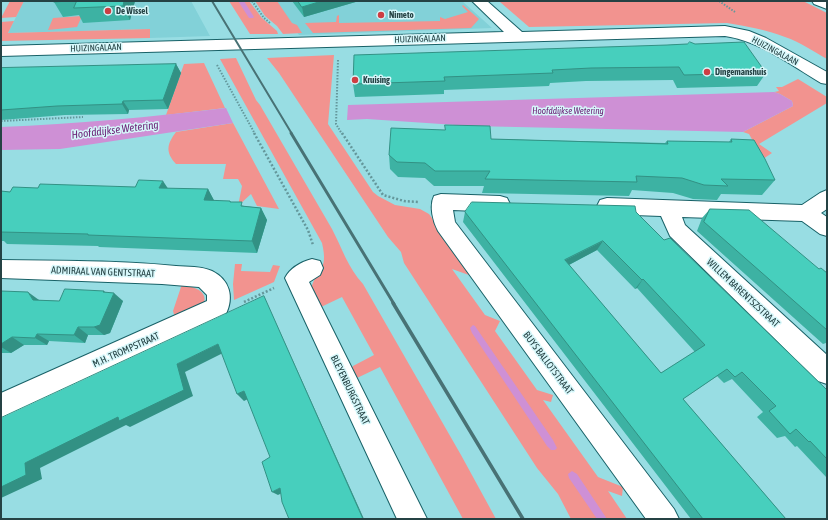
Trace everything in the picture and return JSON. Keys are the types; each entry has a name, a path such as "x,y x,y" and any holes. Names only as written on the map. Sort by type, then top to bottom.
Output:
{"street":[{"path":"479,1 518,36"},
{"path":"819,1 827,5"},
{"name":"HUIZINGALAAN","path":"1,51 725,31 744,34 760,41 827,79"},
{"path":"806,213 827,198"},
{"path":"441,202 519,204"},
{"name":"BUYS BALLOTSTRAAT","path":"441,202 445,225 664,519"},
{"path":"589,205 806,213 827,228"},
{"name":"WILLEM BARENTSZSTRAAT","path":"668,208 677,230 827,372"},
{"name":"ADMIRAAL VAN GENTSTRAAT","path":"1,269 162,274 205,278 219,291 218,307"},
{"name":"BLEYENBURGSTRAAT","path":"304,273 412,519"},
{"name":"M.H. TROMPSTRAAT","path":"1,407 218,307"}],"path":[{"path":"338,42 336,124 383,195 404,201 441,202"},
{"path":"214,45 212,53 214,60 308,230 317,254 304,273 235,305 218,307"},
{"path":"1,121 83,117"}],"shaded area":[{"path":"10,1 24,1 16,17 1,18"},
{"name":"De Wissel","path":"24,1 191,1 210,36 150,38 150,29 8,33"},
{"path":"229,1 249,1 262,18 277,31 278,34 250,34"},
{"path":"255,1 277,1 292,23 297,25 302,33 283,34 277,26 265,16"},
{"name":"Nimeto","path":"274,1 462,1 492,28 299,35"},
{"path":"803,1 827,13 827,59 796,42 778,35 756,28 727,23 529,27 500,2"},
{"path":"463,5 479,19 471,28 313,33 305,23 336,22 337,16 339,15 339,23 440,21 440,17 445,19 468,12 462,6"},
{"path":"82,16 77,27 48,30 53,18"},
{"path":"14,21 8,33 150,29 150,38 1,41 1,22"},
{"path":"334,55 328,124 373,192 395,205 420,209 429,214 480,279 452,269 485,315 500,321 495,331 537,390 553,395 551,402 543,400 598,477 623,487 622,496 608,491 627,519 571,519 558,494 537,468 404,263 401,252 388,237 279,73 267,58"},
{"path":"236,58 256,100 332,229 349,265 363,284 496,519 463,519 380,367 357,378 351,369 353,366 374,355 342,297 321,307 311,290 313,283 323,265 324,253 322,243 220,59"},
{"path":"204,63 225,108 166,115 184,64"},
{"path":"798,79 827,97 827,103 759,144 772,153 763,159 749,134 743,132 793,106 792,101 774,92 779,91 776,87 782,87"},
{"path":"233,123 279,209 257,206 251,194 238,206 242,186 238,179 223,179 226,164 176,164 172,160 168,148 176,132"},
{"path":"235,264 242,264 241,271 270,272 273,265 280,266 274,282 234,300 233,284"},
{"path":"182,284 198,290 204,295 205,299 204,303 176,321 173,311"}],"water":[{"name":"Hoofddijkse Wetering","path":"774,92 792,101 793,106 743,132 471,126 367,119 347,120 348,105"},
{"name":"Hoofddijkse Wetering","path":"226,108 233,123 60,149 1,150 1,127 114,120"},
{"path":"473,325 553,440 557,448 555,450 551,450 547,446 472,333 470,328"},
{"path":"572,471 577,474 607,519 597,519 569,478 568,474"}],"building":[{"path":"77,1 124,1 123,6 74,8"},
{"path":"298,1 322,1 302,7"},
{"path":"690,42 695,44 744,42 766,73 684,75 679,67 591,68 552,70 553,73 444,77 445,81 353,84 354,55 667,45 687,44"},
{"path":"176,64 163,100 123,101 122,104 57,106 1,110 1,68"},
{"path":"445,125 490,126 491,139 668,144 667,141 732,142 731,139 754,140 775,180 721,179 728,186 704,185 682,178 636,176 637,182 485,179 490,171 435,171 425,163 397,162 389,155 391,128 445,130"},
{"path":"139,180 163,181 159,188 208,189 204,200 242,202 241,206 261,208 252,241 1,232 1,191 10,192 13,187 38,188 40,184 135,187"},
{"path":"472,202 635,206 636,212 664,240 670,238 827,390 827,459 796,429 790,434 769,411 776,406 742,372 735,377 727,369 683,399 786,519 703,519 465,212","holes":["603,241 642,280 643,279 705,345 661,373 565,260"]},
{"path":"710,209 749,210 819,269 821,268 827,273 827,330 704,222"},
{"path":"65,289 114,293 100,325 94,327 78,327 74,335 37,334 35,338 12,337 1,344 1,291 28,292 33,300 59,301"},
{"path":"264,296 363,519 289,519 282,502 280,488 272,492 262,462 270,457 244,391 237,394 218,344 177,364 184,390 119,421 118,417 25,463 26,475 1,487 1,418"}],"waterway":[{"path":"241,1 251,17"}],"railway":[{"path":"212,1 292,134"},
{"path":"291,133 394,304"},
{"path":"393,303 523,519"}],"place":[{"name":"De Wissel","path":"108,11"},
{"name":"Nimeto","path":"381,15"},
{"name":"Dingemanshuis","path":"707,72"},
{"name":"Kruising","path":"355,80"}]}
